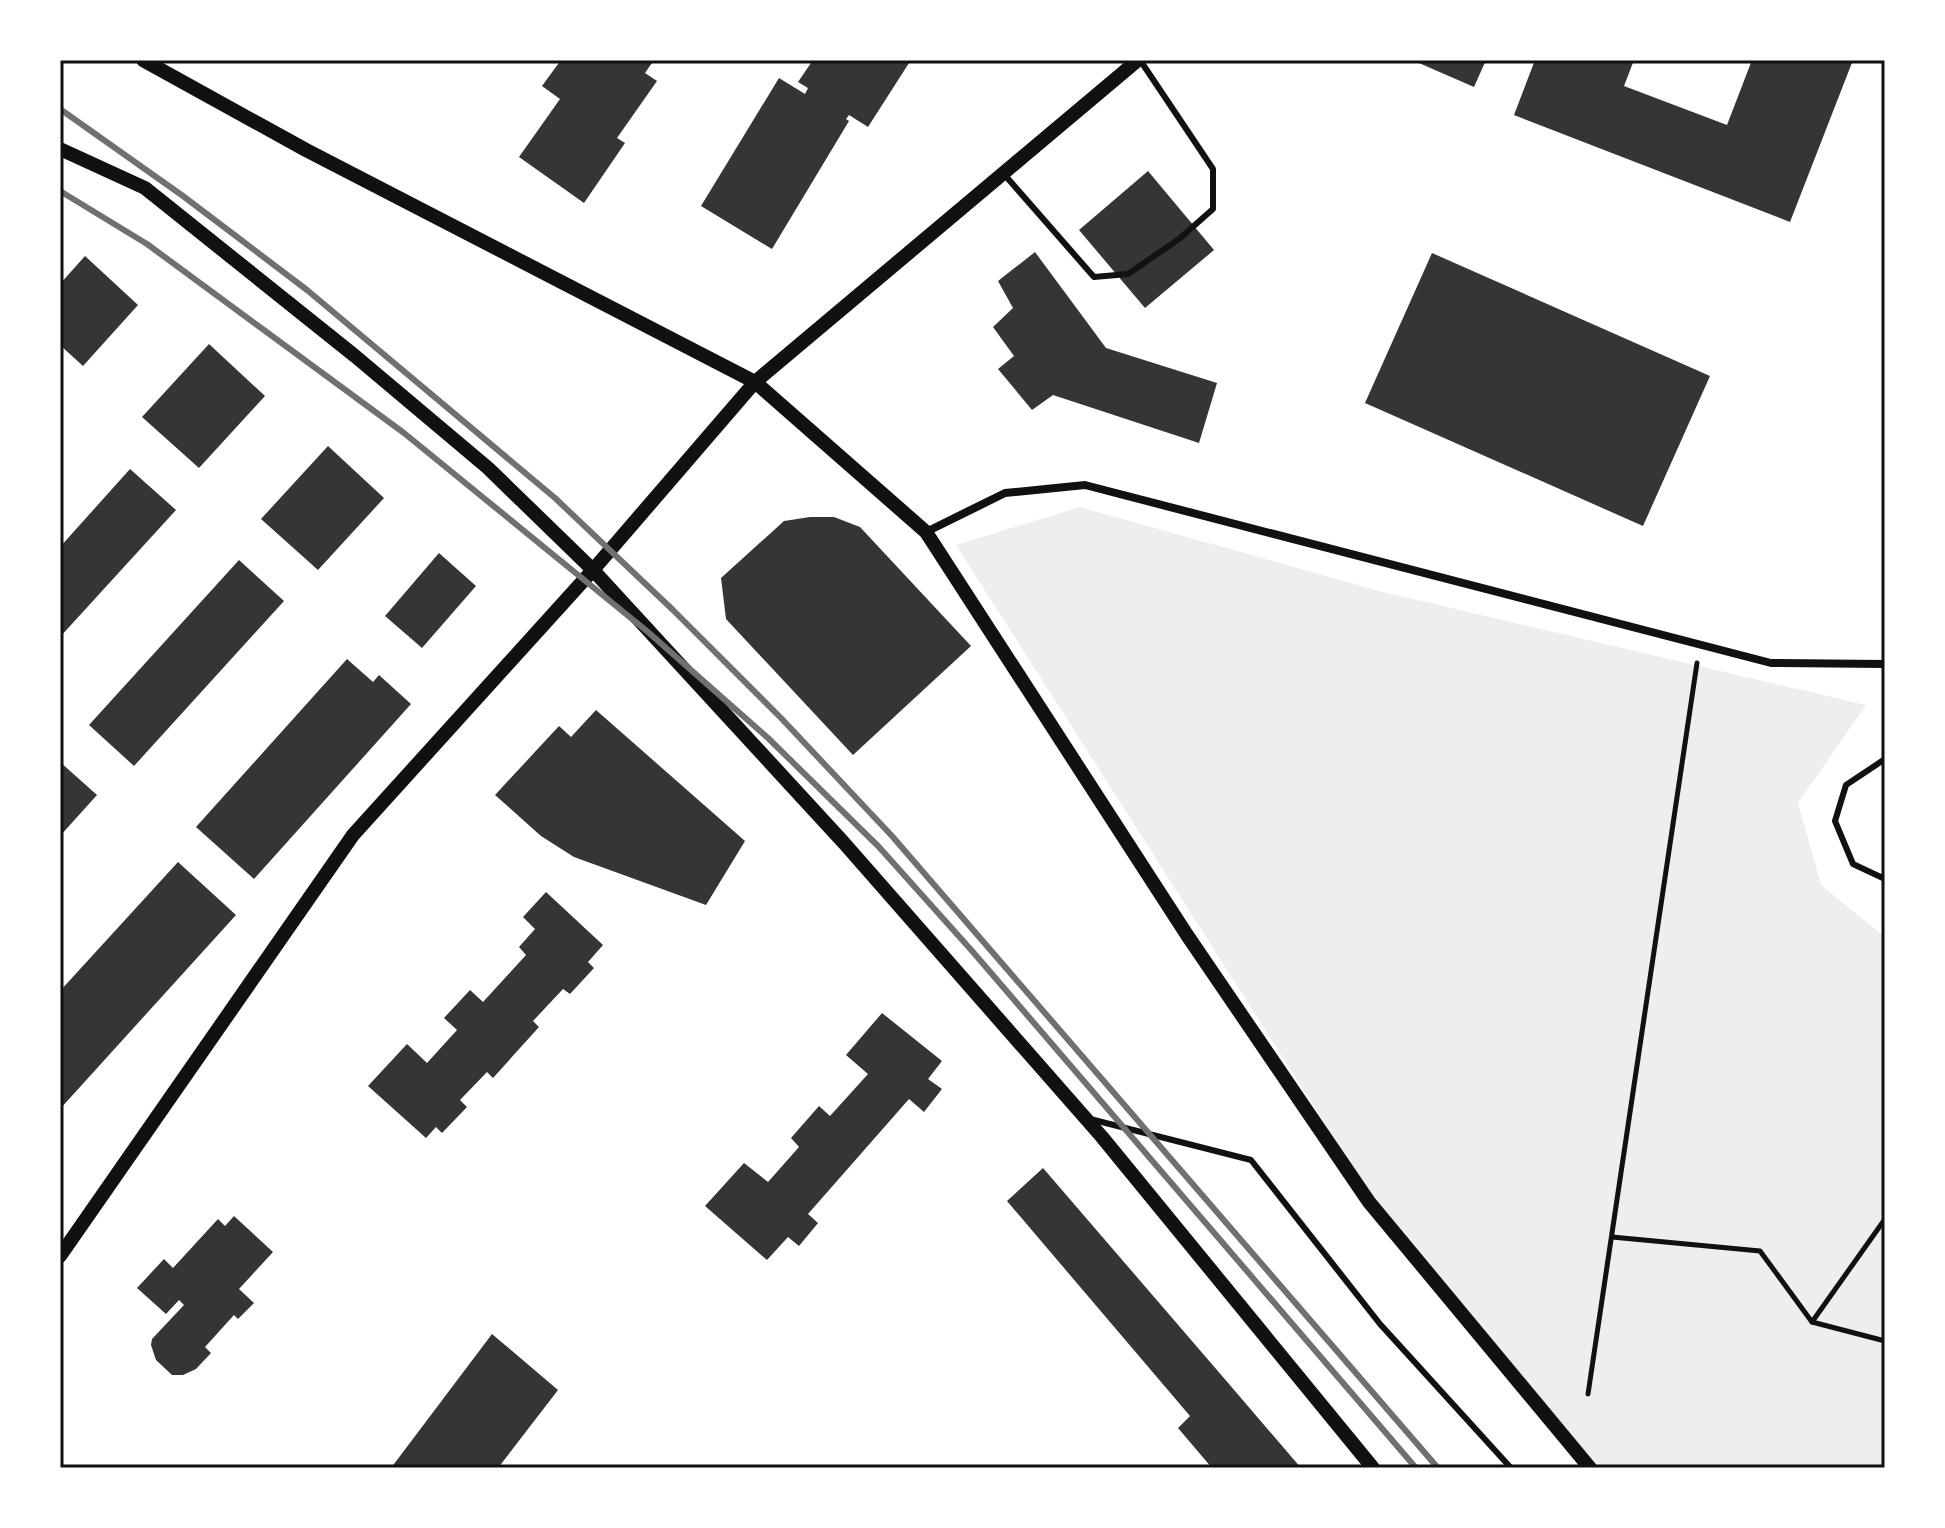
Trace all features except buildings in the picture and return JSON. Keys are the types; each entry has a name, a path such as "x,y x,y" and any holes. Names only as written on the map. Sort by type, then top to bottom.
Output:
{"street":[{"path":"143,60 306,150 755,382 926,532 1187,935 1369,1202 1590,1468"},
{"path":"60,1256 353,835 593,570 755,382 1139,60"},
{"path":"60,149 145,188 344,347 488,468 593,570 844,843 1086,1118 1373,1468"},
{"path":"926,532 1005,493 1085,485 1771,663 1885,664"}],"lane":[{"path":"1003,173 1094,277 1128,274 1179,239 1213,209 1213,169 1139,60"},
{"path":"1885,759 1846,785 1835,821 1853,864 1885,879"},
{"path":"1086,1118 1251,1160 1380,1324 1511,1468"}],"path":[{"path":"1588,1394 1700,645"},
{"path":"1812,1322 1885,1219"},
{"path":"1612,1237 1760,1251 1812,1322 1885,1341"}],"shaded area":[{"path":"1080,507 1383,592 1866,705 1798,803 1821,885 1885,937 1885,1468 1599,1468 1373,1199 956,545"}],"railway":[{"path":"60,109 183,196 307,290 555,498 673,610 781,718 892,836 1438,1468"},
{"path":"60,191 147,244 404,433 648,632 768,738 879,847 973,952 1416,1468"}]}
